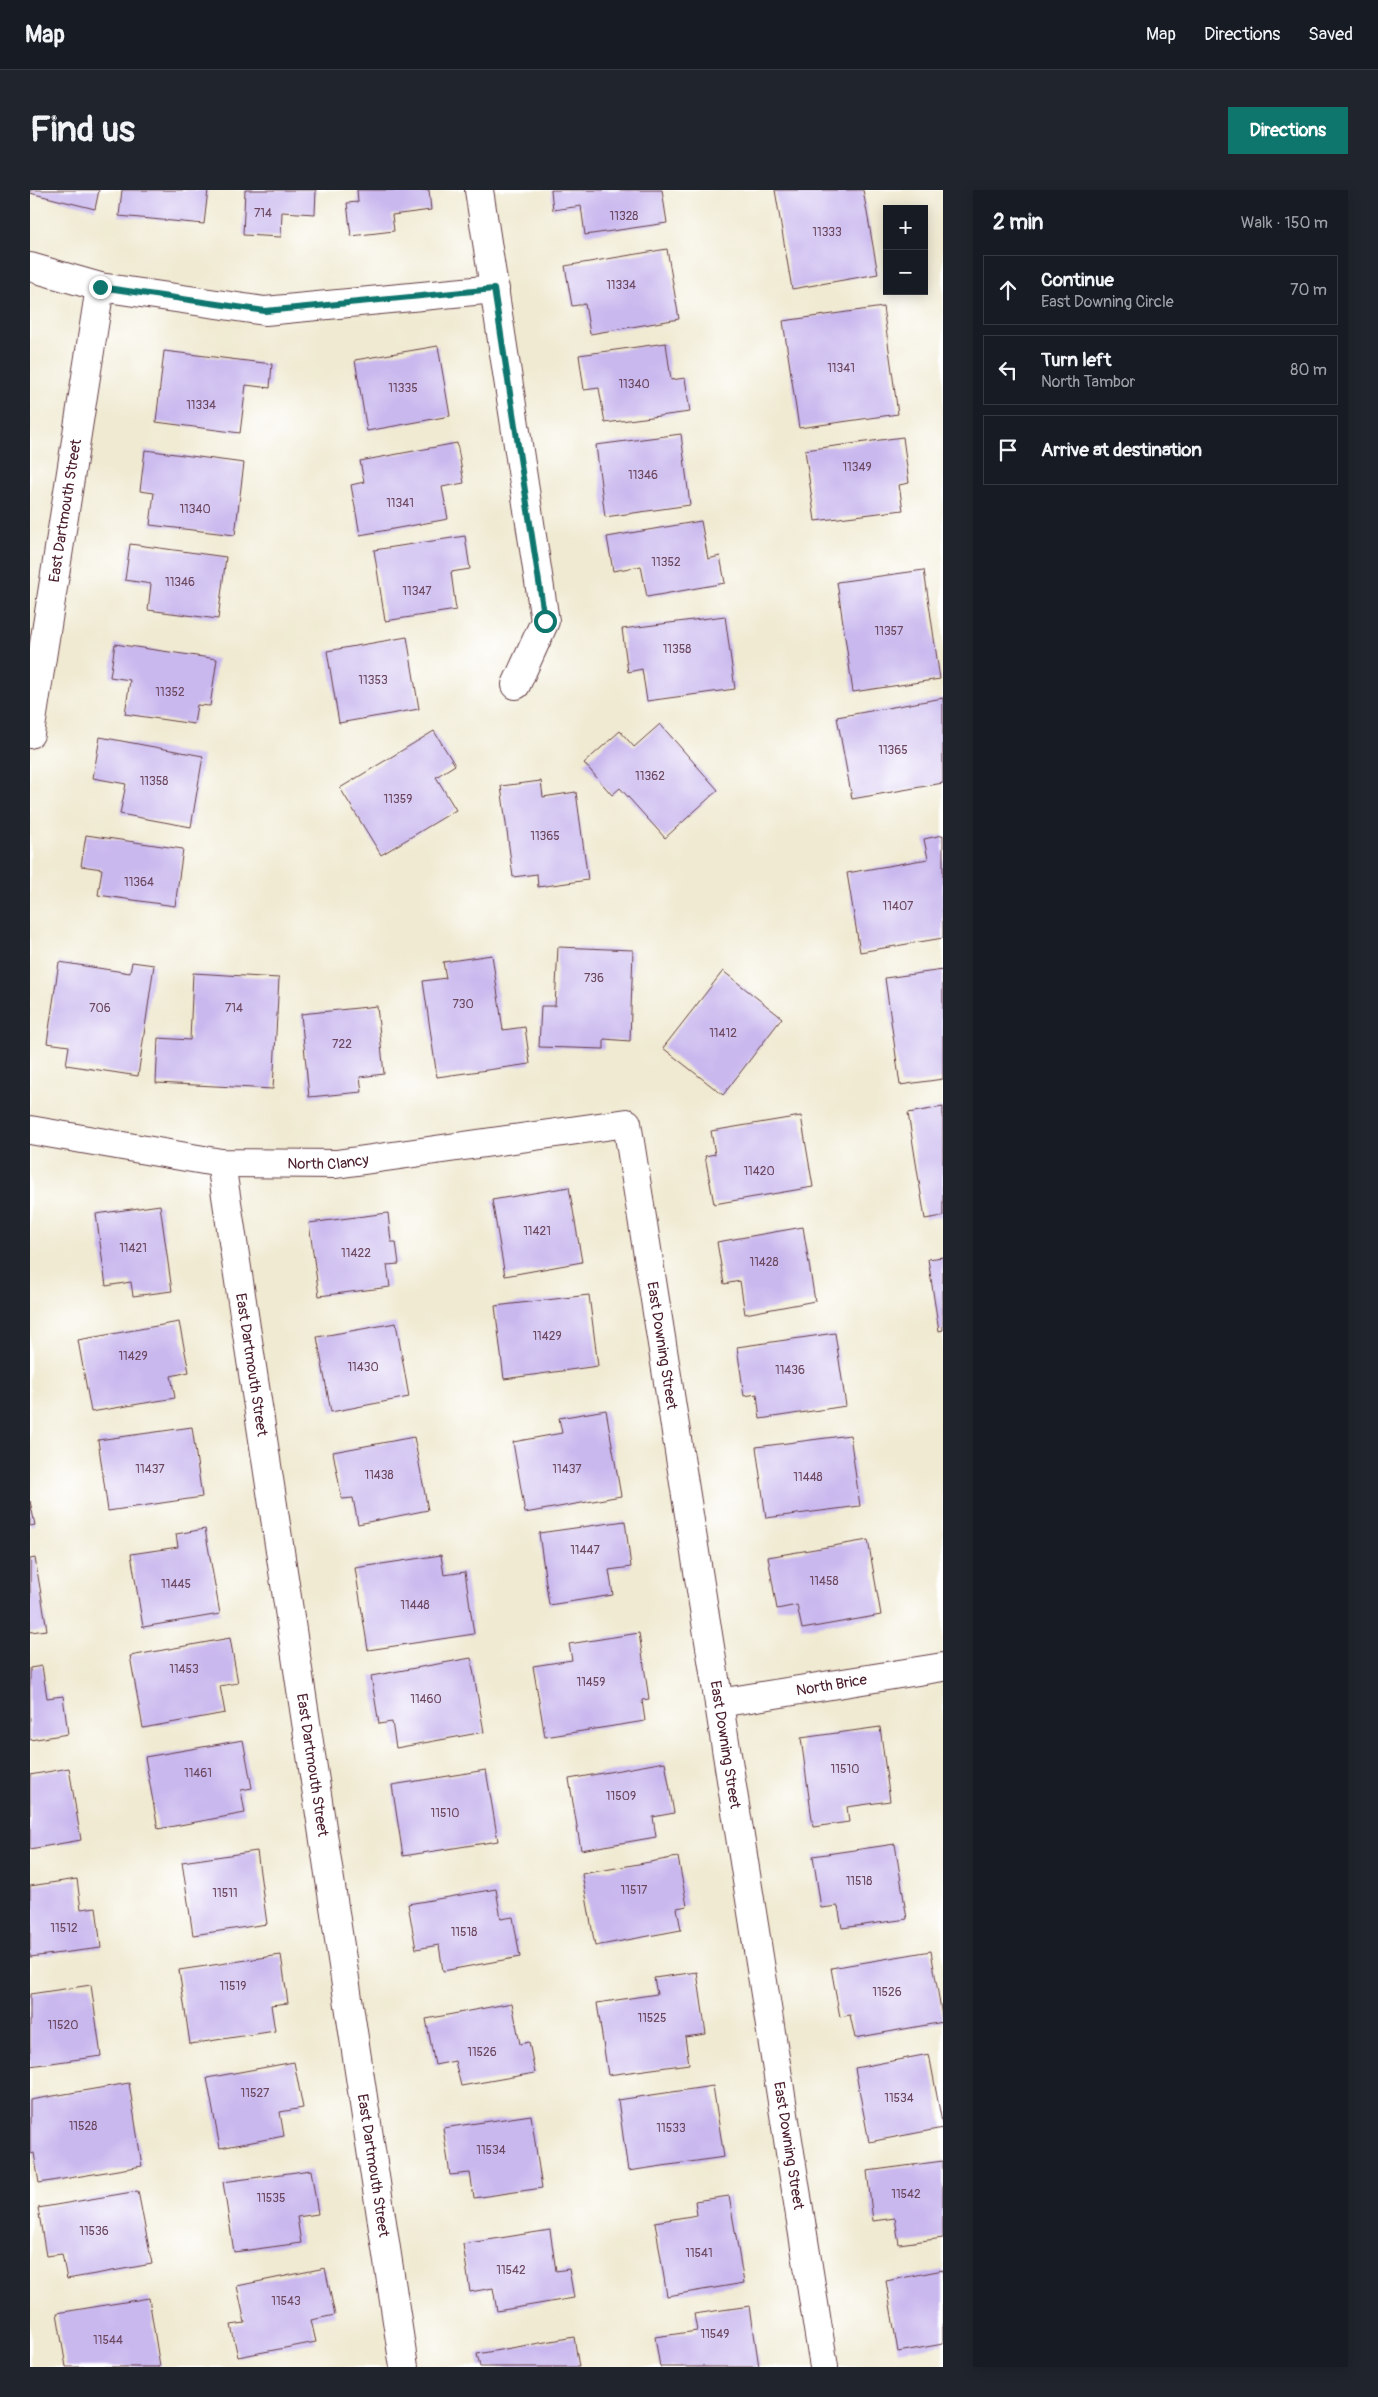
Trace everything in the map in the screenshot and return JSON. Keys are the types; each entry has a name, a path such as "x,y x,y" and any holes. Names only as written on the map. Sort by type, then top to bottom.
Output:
{"street":[{"path":"479,190 545,621 516,685"},
{"path":"30,267 100,287 265,311 494,289"},
{"name":"East Dartmouth Street","path":"30,734 100,287"},
{"name":"North Clancy","path":"30,1130 221,1163 336,1164 627,1123"},
{"name":"East Downing Street","path":"627,1123 824,2367"},
{"name":"East Dartmouth Street","path":"221,1163 404,2367"},
{"name":"North Brice","path":"719,1702 943,1667"}],"building":[{"path":"30,190 99,190 95,209 30,193"},
{"path":"122,190 208,190 204,224 119,216"},
{"path":"245,190 316,190 315,214 282,212 281,237 243,235"},
{"path":"357,190 429,190 431,210 392,215 394,231 351,236 347,203 358,202"},
{"path":"551,190 662,190 667,223 585,235 581,206 553,210"},
{"path":"775,190 863,190 878,274 792,289"},
{"path":"667,249 679,319 590,334 585,304 572,306 565,266"},
{"path":"883,307 898,414 799,428 783,321"},
{"path":"666,343 671,380 685,378 690,412 605,423 599,388 584,390 579,355"},
{"path":"438,346 450,416 367,431 355,360"},
{"path":"164,351 272,364 270,388 246,385 240,433 156,422"},
{"path":"681,434 690,505 605,517 596,445"},
{"path":"903,437 909,483 899,485 903,510 815,521 805,450"},
{"path":"457,443 464,483 442,487 448,519 360,535 351,485 364,482 360,461"},
{"path":"145,450 244,463 235,535 150,525 154,493 140,491"},
{"path":"701,521 708,559 720,556 725,583 647,597 641,566 613,571 607,537"},
{"path":"465,536 470,569 451,572 456,610 385,621 374,550"},
{"path":"130,544 226,557 218,619 148,610 151,584 125,580"},
{"path":"924,570 940,679 853,692 837,582"},
{"path":"725,616 735,689 647,701 642,669 628,672 622,629"},
{"path":"407,637 419,709 339,723 327,651"},
{"path":"115,644 217,659 210,706 197,705 194,724 125,714 130,680 110,677"},
{"path":"943,698 943,783 852,799 837,717"},
{"path":"660,724 718,790 665,838 620,788 612,795 584,763 620,731 634,747"},
{"path":"434,731 455,765 436,777 456,810 381,855 340,788"},
{"path":"100,737 203,756 191,827 120,814 126,784 93,778"},
{"path":"541,781 543,797 576,792 588,880 538,887 537,874 513,877 501,786"},
{"path":"86,835 183,849 175,906 98,895 102,869 81,866"},
{"path":"943,835 943,938 860,952 847,873 928,859 924,839"},
{"path":"558,947 633,950 630,1041 604,1039 604,1049 539,1047 541,1006 555,1006"},
{"path":"492,955 503,1030 525,1027 530,1064 437,1077 423,981 446,978 443,962"},
{"path":"59,962 130,973 132,962 154,965 138,1076 66,1065 69,1046 47,1043"},
{"path":"943,970 943,1079 900,1085 885,978"},
{"path":"723,971 782,1018 723,1095 663,1048"},
{"path":"193,973 279,978 273,1089 156,1083 158,1038 190,1040"},
{"path":"377,1006 384,1074 360,1077 362,1092 309,1097 301,1014"},
{"path":"943,1107 943,1216 925,1219 908,1113"},
{"path":"801,1116 813,1187 714,1204 705,1156 715,1154 711,1131"},
{"path":"569,1187 582,1262 505,1276 492,1200"},
{"path":"160,1205 172,1291 133,1296 131,1282 106,1286 96,1214"},
{"path":"388,1213 391,1242 396,1242 399,1264 387,1265 390,1287 319,1296 309,1223"},
{"path":"803,1227 815,1301 745,1314 740,1281 724,1284 717,1242"},
{"path":"943,1257 943,1330 939,1331 928,1259"},
{"path":"589,1295 598,1366 504,1379 495,1306"},
{"path":"179,1322 189,1372 171,1376 175,1398 91,1412 78,1340"},
{"path":"396,1323 409,1397 331,1412 317,1337"},
{"path":"835,1333 846,1406 760,1419 757,1394 744,1396 737,1347"},
{"path":"606,1410 621,1496 525,1513 513,1442 562,1433 559,1418"},
{"path":"192,1427 202,1497 108,1511 98,1440"},
{"path":"850,1435 860,1506 766,1518 756,1447"},
{"path":"414,1437 428,1510 358,1524 353,1498 342,1499 333,1452"},
{"path":"30,1501 35,1525 30,1526"},
{"path":"625,1521 631,1567 609,1570 613,1595 549,1605 539,1533"},
{"path":"205,1529 220,1614 143,1627 131,1554 178,1547 176,1534"},
{"path":"868,1540 881,1615 802,1629 797,1605 777,1609 768,1557"},
{"path":"441,1555 444,1575 465,1572 474,1634 368,1650 355,1568"},
{"path":"35,1558 47,1630 30,1632 30,1559"},
{"path":"639,1633 649,1699 642,1700 645,1721 545,1737 533,1666 572,1660 569,1644"},
{"path":"230,1638 238,1683 220,1686 225,1713 143,1728 130,1656"},
{"path":"471,1658 484,1732 396,1748 392,1722 379,1724 371,1676"},
{"path":"42,1666 47,1698 63,1696 68,1734 30,1740 30,1668"},
{"path":"880,1727 890,1801 847,1807 849,1822 813,1827 801,1738"},
{"path":"243,1740 252,1788 241,1790 245,1813 158,1829 145,1757"},
{"path":"665,1762 674,1813 653,1817 656,1837 581,1850 569,1779"},
{"path":"69,1768 81,1840 30,1849 30,1775"},
{"path":"486,1770 498,1841 403,1856 392,1785"},
{"path":"895,1844 907,1919 842,1928 838,1906 821,1908 813,1856"},
{"path":"257,1851 267,1924 193,1935 182,1862"},
{"path":"678,1857 687,1906 677,1908 681,1930 595,1946 582,1874"},
{"path":"77,1879 81,1909 96,1907 101,1948 30,1957 30,1886"},
{"path":"496,1889 501,1919 513,1917 520,1957 443,1971 439,1945 416,1949 408,1904"},
{"path":"931,1951 943,2022 855,2038 850,2015 840,2017 831,1968"},
{"path":"281,1955 288,2003 271,2005 275,2031 190,2044 179,1970"},
{"path":"697,1972 706,2034 685,2037 689,2064 608,2075 597,2003 657,1994 654,1978"},
{"path":"91,1985 101,2056 30,2066 30,1994"},
{"path":"512,2003 520,2044 529,2042 535,2073 461,2086 455,2061 435,2065 426,2019"},
{"path":"929,2054 943,2128 869,2142 855,2068"},
{"path":"294,2062 303,2108 280,2112 284,2136 220,2148 207,2078"},
{"path":"129,2083 142,2166 39,2183 34,2153 30,2154 30,2100"},
{"path":"713,2086 724,2157 628,2171 618,2100"},
{"path":"531,2115 542,2188 474,2198 470,2173 450,2175 443,2128"},
{"path":"943,2161 943,2238 899,2244 895,2218 873,2221 867,2171"},
{"path":"311,2170 318,2214 297,2217 301,2243 234,2252 223,2182"},
{"path":"138,2191 152,2264 67,2279 62,2254 46,2256 38,2208"},
{"path":"729,2196 744,2283 667,2296 655,2222 697,2215 695,2201"},
{"path":"550,2230 556,2271 569,2269 574,2298 497,2311 493,2288 470,2292 463,2244"},
{"path":"325,2268 335,2315 311,2320 316,2342 238,2357 231,2325 245,2323 237,2286"},
{"path":"943,2270 943,2344 898,2352 886,2281"},
{"path":"149,2298 160,2367 66,2367 57,2313"},
{"path":"750,2306 759,2367 660,2367 655,2337 697,2331 694,2314"},
{"path":"574,2337 579,2367 480,2367 477,2354"}],"route":[{"path":"100,287 265,311 494,289 545,621"}]}
